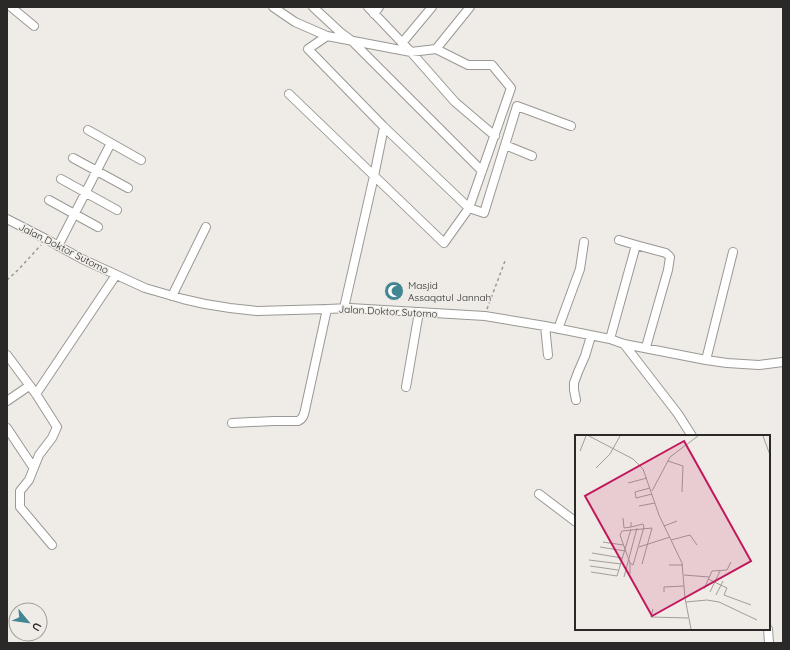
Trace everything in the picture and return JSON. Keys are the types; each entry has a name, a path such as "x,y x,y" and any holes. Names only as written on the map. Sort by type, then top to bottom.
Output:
{"street":[{"path":"11,7 34,26"},
{"path":"273,7 295,22 327,36 411,52 436,49 468,65 492,65 511,88 469,208 444,244 290,94"},
{"path":"313,7 352,41 482,171"},
{"path":"368,7 377,10 402,43 455,102 495,136"},
{"path":"402,43 432,7"},
{"path":"436,49 470,7"},
{"path":"327,36 308,49 384,127 469,208 484,213 517,106 571,126"},
{"path":"344,308 384,127"},
{"path":"88,130 141,160"},
{"path":"58,246 111,143"},
{"path":"505,145 532,156"},
{"path":"73,158 128,188"},
{"path":"61,179 117,210"},
{"path":"49,200 98,227"},
{"name":"Jalan Doktor Sutomo","path":"7,219 82,260 145,288 212,305 257,311 344,308 485,316 545,326 624,344 646,347 706,360 759,365 783,362"},
{"path":"172,296 206,227"},
{"path":"619,240 666,253 670,258 646,347"},
{"path":"558,329 580,268 584,242"},
{"path":"610,340 636,245"},
{"path":"706,360 733,252"},
{"path":"36,394 116,275"},
{"path":"232,423 298,421 303,417 327,309"},
{"path":"406,387 419,312"},
{"path":"545,326 548,355"},
{"path":"576,400 574,383 591,336"},
{"path":"624,344 678,414 691,435"},
{"path":"7,355 36,394 57,427 52,438 39,455 29,480 20,491 20,506 52,545"},
{"path":"7,401 29,386"},
{"path":"7,428 34,468"},
{"path":"539,494 575,521"},
{"path":"768,630 769,643"}],"path":[{"path":"7,280 46,239"},
{"path":"485,316 505,261"}],"place":[{"name":"Masjid Assaqatul Jannah","path":"394,291"}]}
